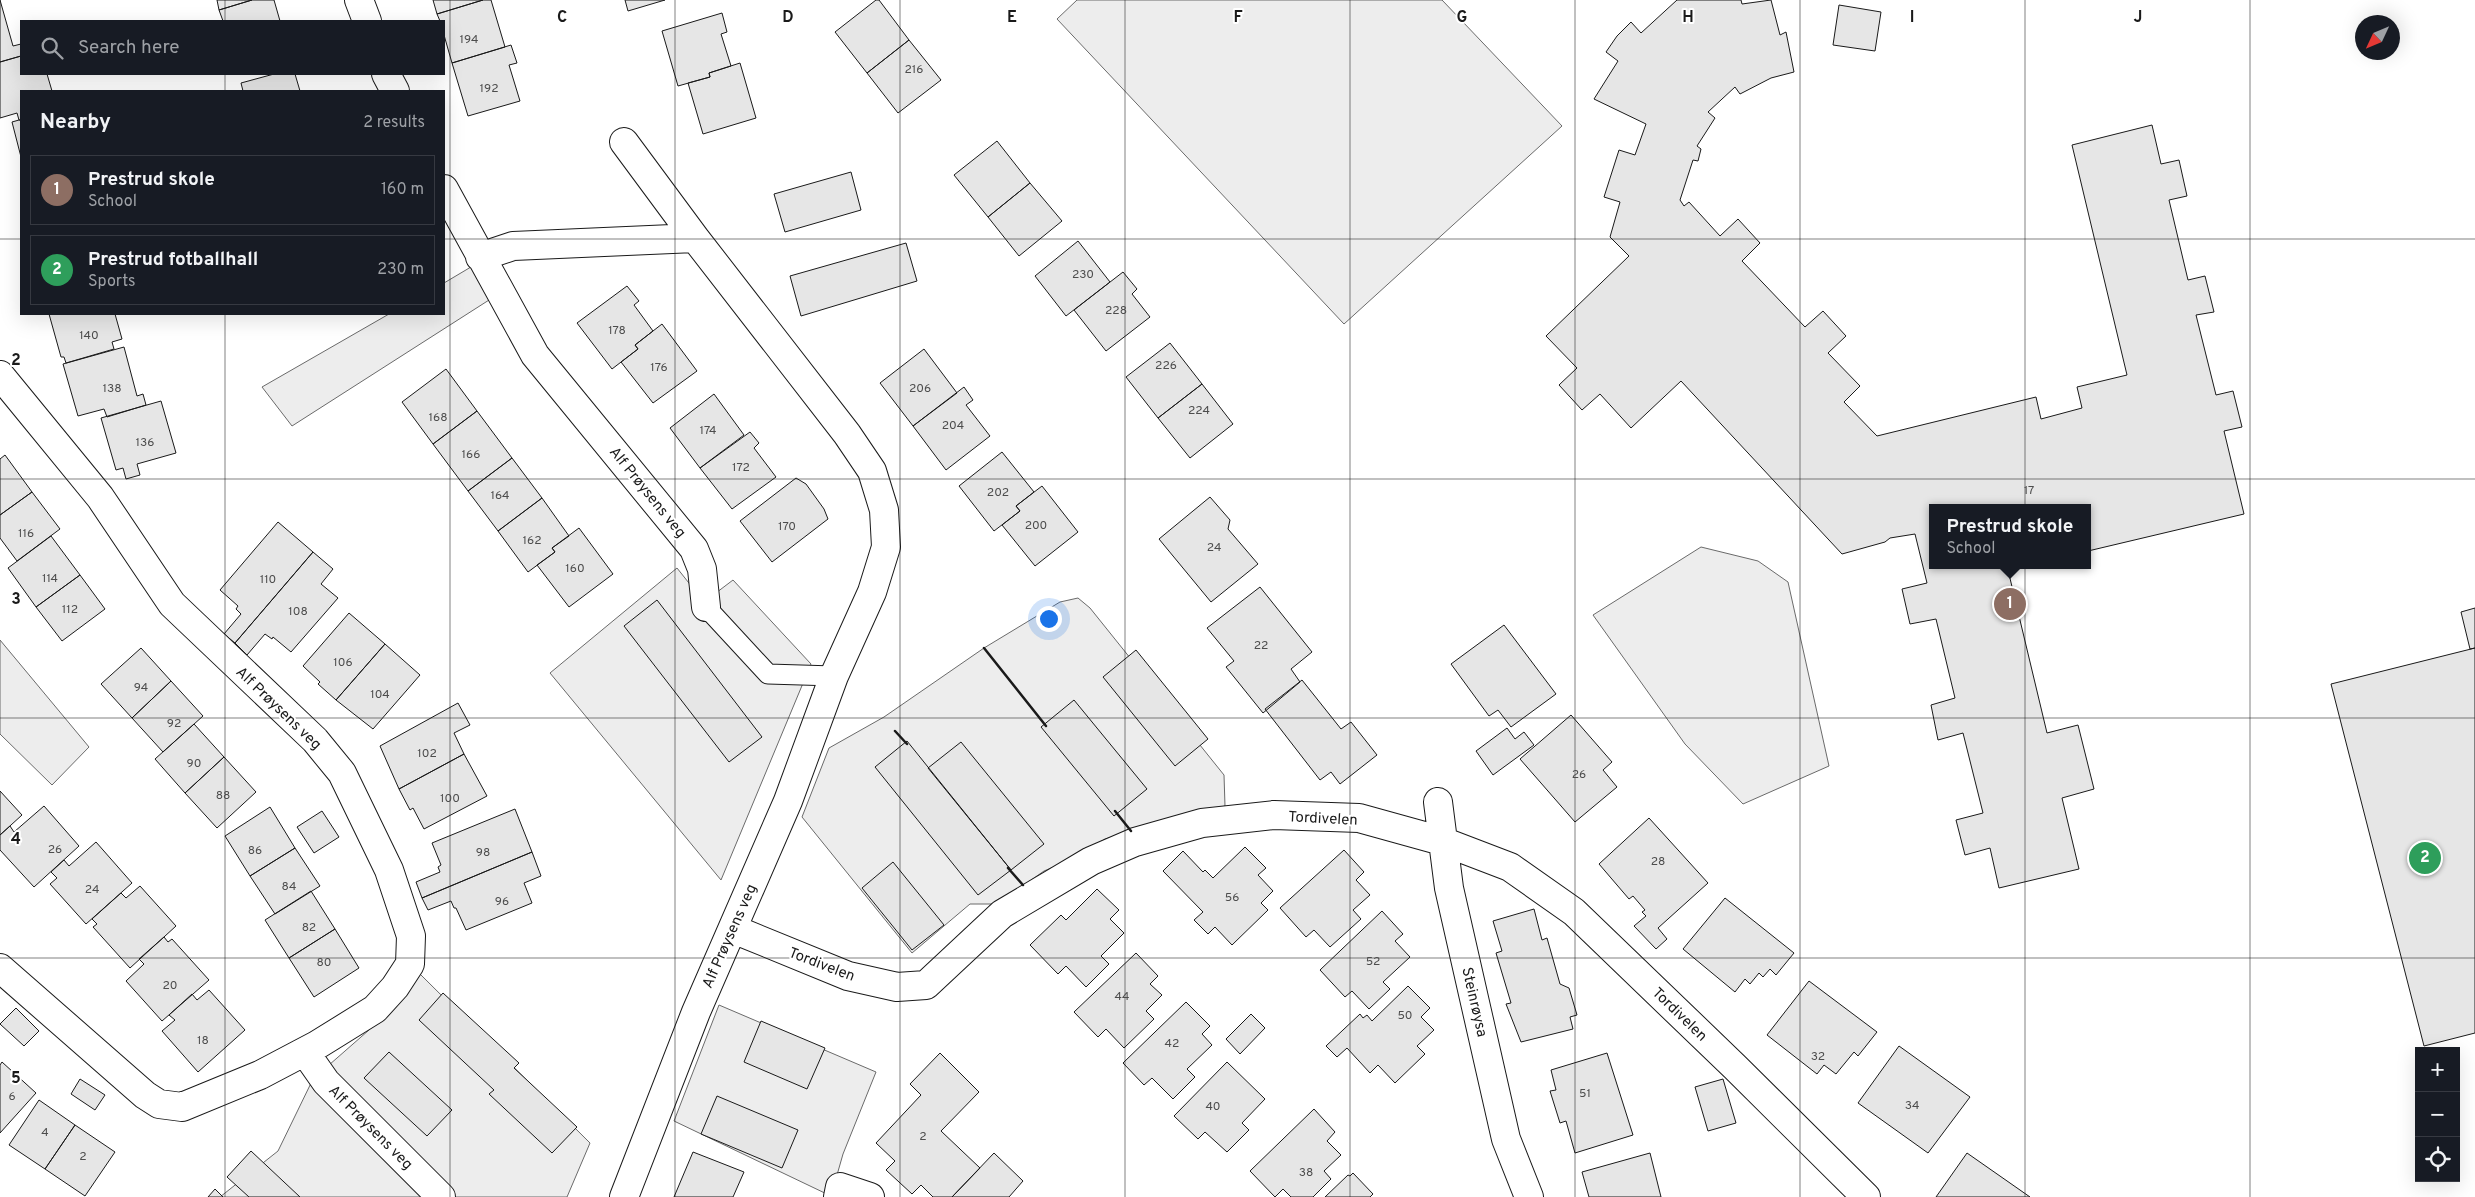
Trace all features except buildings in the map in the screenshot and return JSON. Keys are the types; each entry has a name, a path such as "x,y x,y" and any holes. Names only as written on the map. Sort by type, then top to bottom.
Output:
{"street":[{"path":"359,0 366,20"},
{"path":"387,75 394,90"},
{"name":"Alf Prøysens veg","path":"624,142 695,238 756,314 872,471 884,510 886,547 872,592 834,676 788,801 677,1058 624,1197"},
{"name":"Alf Prøysens veg","path":"445,191 536,355 694,549 702,569 706,607"},
{"path":"480,257 513,246 695,238"},
{"name":"Alf Prøysens veg","path":"0,375 100,497 172,604 315,740 342,773 390,870 411,936 410,964 396,987 375,1009 305,1052 260,1075 182,1107 159,1104 145,1094 0,968"},
{"name":"Steinrøysa","path":"1438,802 1449,888 1506,1139 1529,1197"},
{"name":"Tordivelen","path":"733,929 848,976 897,987 926,985 1002,914 1091,861 1135,842 1171,830 1202,823 1274,816 1359,818 1442,841 1510,867 1574,912 1735,1066 1866,1197"},
{"name":"Alf Prøysens veg","path":"305,1052 326,1082 441,1197"},
{"path":"839,1192 870,1197"}],"lane":[{"name":"Alf Prøysens veg","path":"706,607 768,674 834,676"}],"shaded area":[{"path":"1077,0 1442,0 1562,126 1344,324 1057,19"},
{"path":"481,261 500,293 292,426 262,387 387,315 445,315 445,282"},
{"path":"1701,547 1758,561 1788,582 1829,766 1743,804 1685,744 1593,615"},
{"path":"677,568 704,602 733,580 811,664 721,880 550,673"},
{"path":"1078,598 1090,608 1224,775 1225,806 1105,839 1070,860 1044,871 997,904 970,904 912,953 802,817 829,748 884,717 984,648 1060,602"},
{"path":"0,640 89,747 52,785 0,734"},
{"path":"420,974 590,1143 567,1197 220,1197 278,1151 313,1079 369,1030"},
{"path":"719,1005 876,1072 843,1154 831,1196 674,1121"}],"wall":[{"path":"984,648 1046,726"},
{"path":"895,731 907,744"},
{"path":"1115,811 1131,831"},
{"path":"1008,868 1023,885"}],"place":[{"name":"Prestrud skole","path":"2010,604"},
{"name":"Prestrud fotballhall","path":"2425,858"}]}
